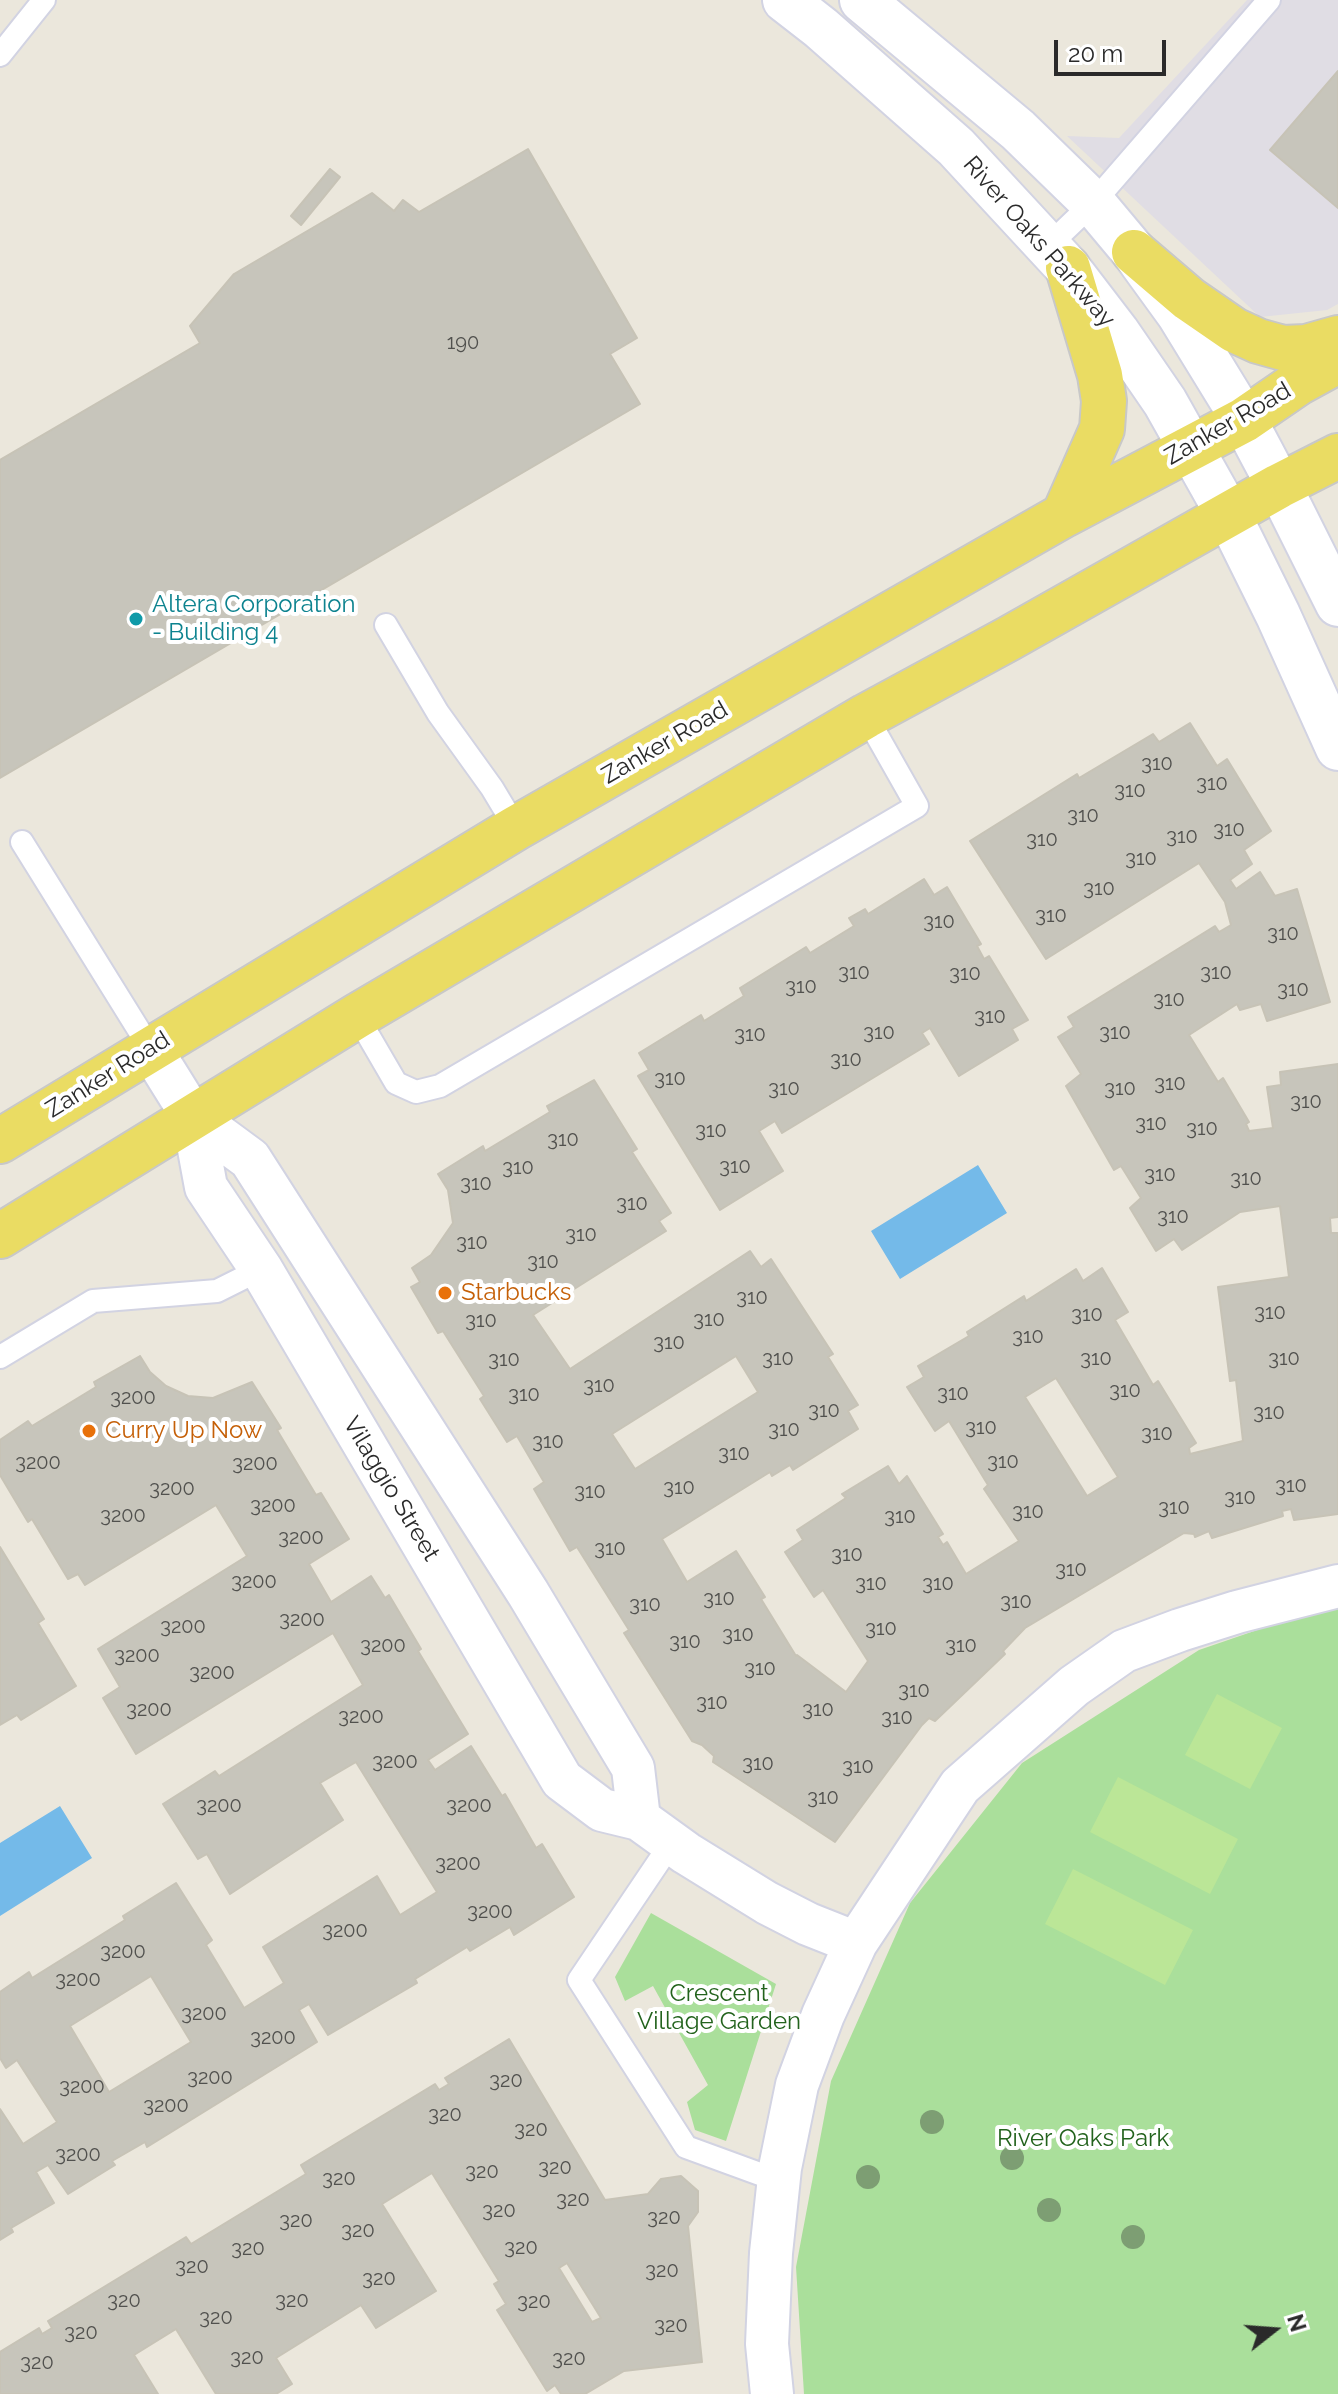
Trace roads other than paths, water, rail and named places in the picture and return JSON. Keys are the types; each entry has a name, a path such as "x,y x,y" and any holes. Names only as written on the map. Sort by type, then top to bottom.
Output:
{"main road":[{"path":"1134,252 1189,299 1234,330 1258,341 1283,348 1306,347 1338,338"},
{"path":"1058,257 1100,375 1104,401 1102,429 1064,515"},
{"name":"Zanker Road","path":"0,1141 516,828 1064,515 1244,420 1298,383 1338,361"},
{"path":"0,1236 357,1016 866,716 1338,456"}],"street":[{"name":"River Oaks Parkway","path":"785,0 834,14 1058,257 1117,332 1165,402 1228,514 1338,748"},
{"path":"862,0 1018,130 1093,203 1134,252 1179,314 1244,420 1338,604"},
{"name":"Vilaggio Street","path":"150,1048 193,1117 206,1187 261,1269 562,1780 602,1810 655,1830 767,1903 856,1943"},
{"name":"Vilaggio Street","path":"193,1117 250,1159 520,1579 633,1768 655,1830"},
{"path":"772,2394 767,2344 771,2253 779,2181 797,2085 823,2015 856,1943 960,1786 1074,1686 1124,1651 1237,1612 1338,1586"}],"lane":[{"path":"0,55 44,0"},
{"path":"1058,257 1093,203 1269,0"},
{"path":"386,625 438,713 492,788 516,828"},
{"path":"357,1016 396,1083 416,1092 440,1086 917,806 866,716"},
{"path":"22,842 150,1048"},
{"path":"0,1357 93,1301 217,1291 261,1269"},
{"path":"655,1830 579,1980 686,2147 779,2181"}],"water":[{"path":"978,1165 1007,1213 900,1279 871,1231"},
{"path":"60,1806 92,1858 0,1916 0,1843"}],"place":[{"name":"Altera Corporation - Building 4","path":"136,619"},
{"name":"Starbucks","path":"445,1293"},
{"name":"Curry Up Now","path":"89,1431"}],"park label":[{"name":"Crescent Village Garden","path":"719,2008"},
{"name":"River Oaks Park","path":"1083,2139"}]}
